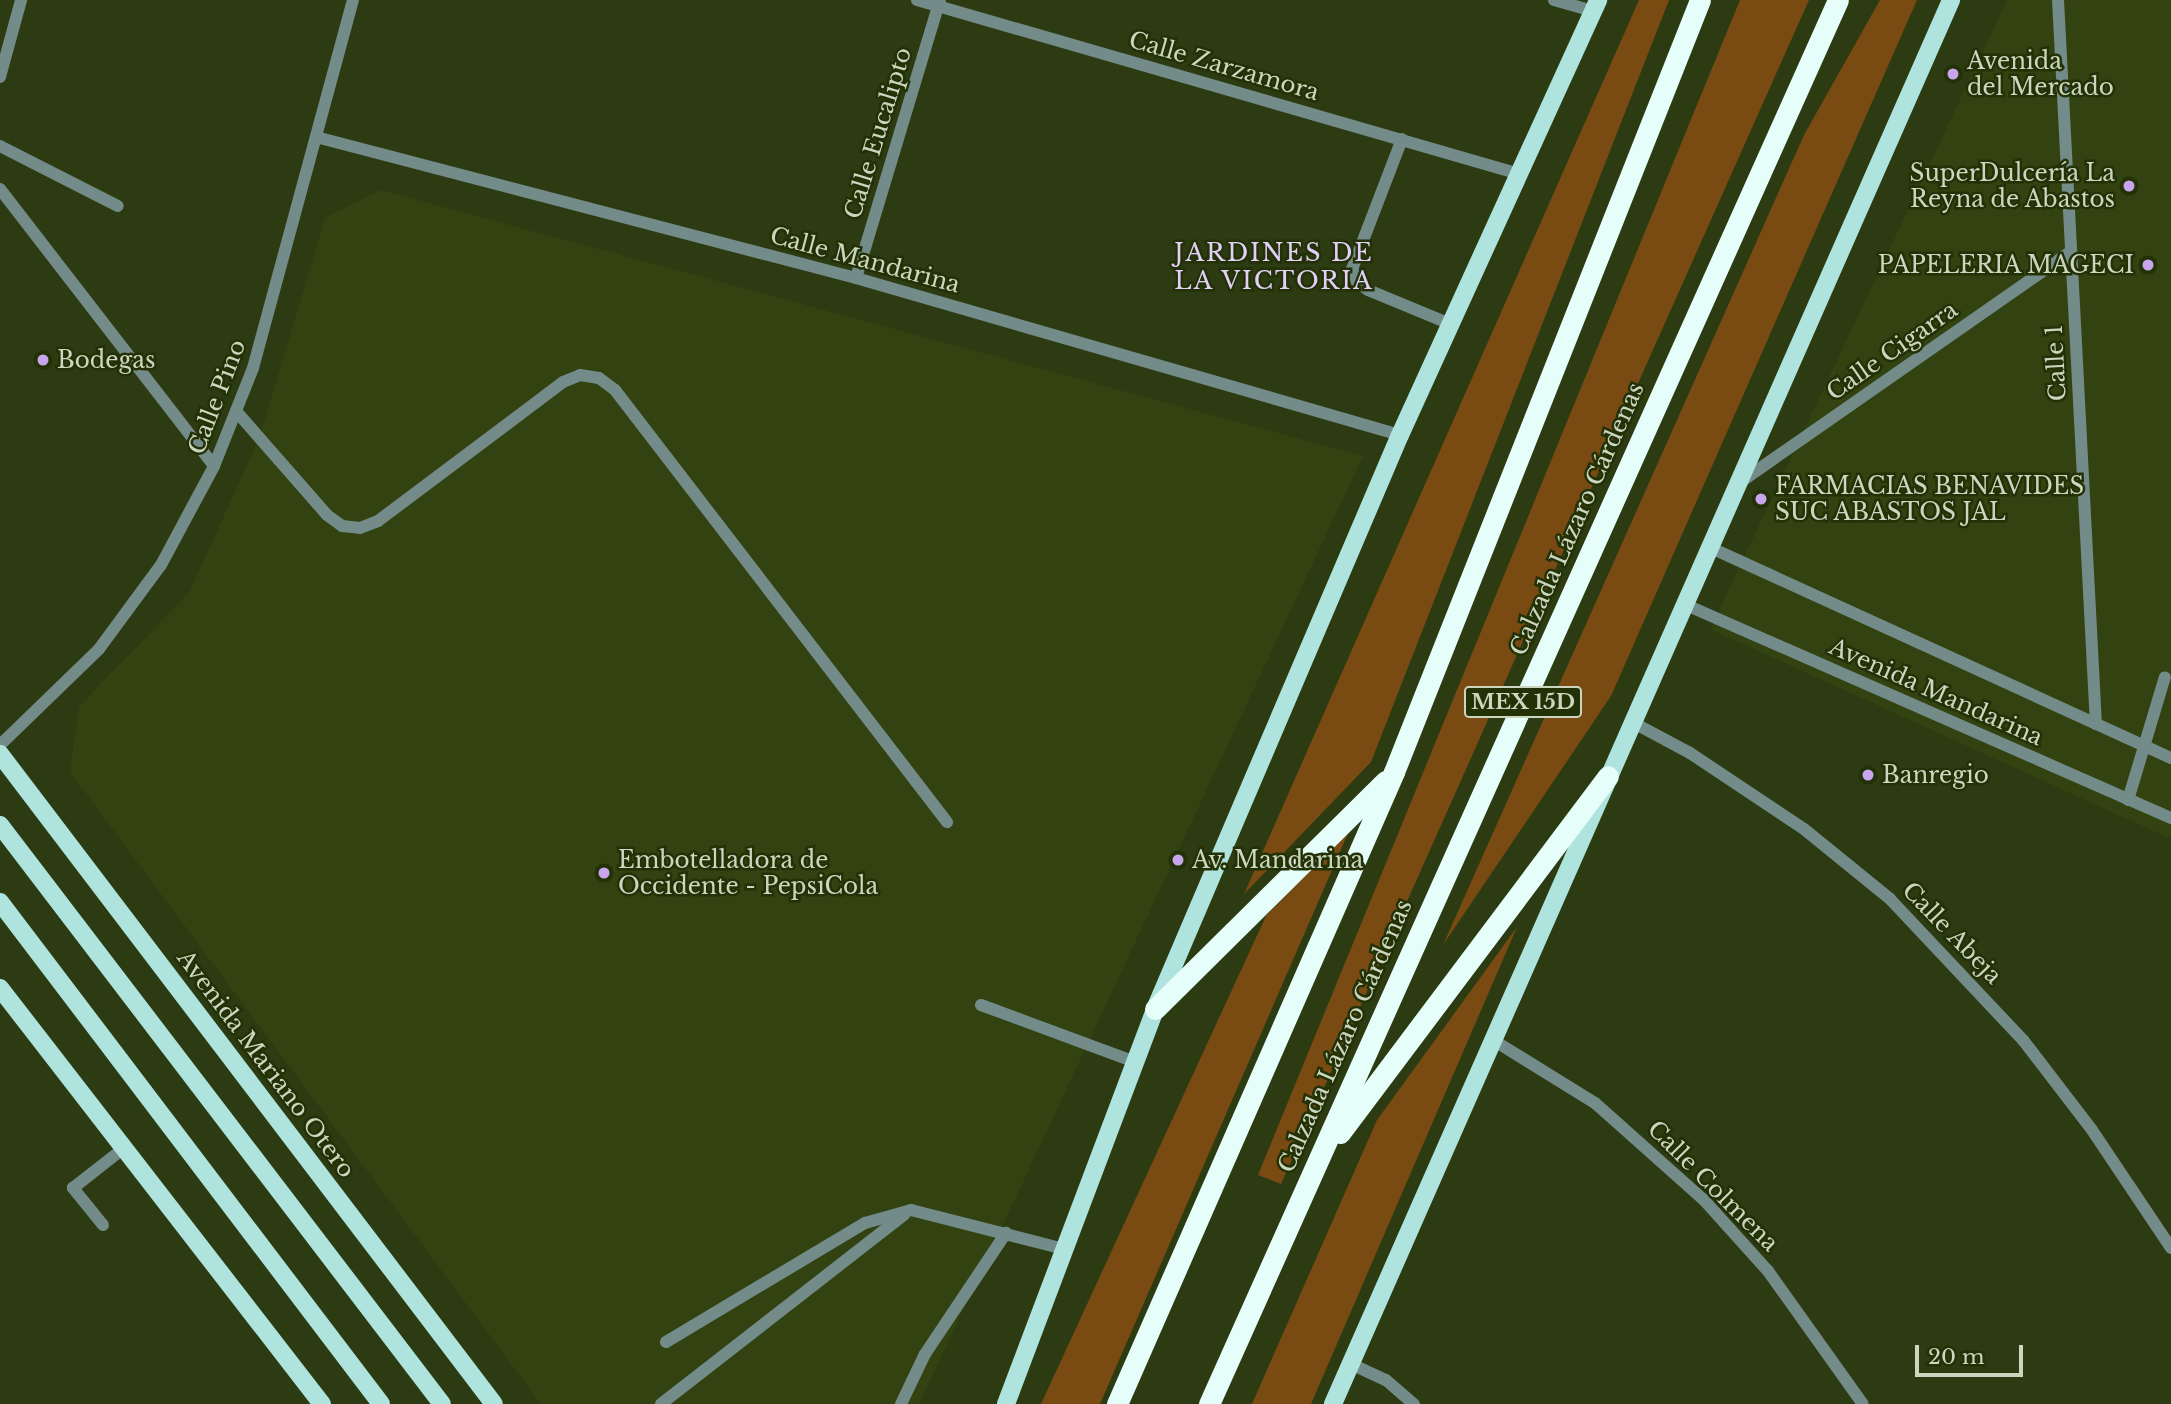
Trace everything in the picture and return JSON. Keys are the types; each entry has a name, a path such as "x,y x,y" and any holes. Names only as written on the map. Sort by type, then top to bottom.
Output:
{"highway":[{"name":"MEX 15D","path":"1117,1404 1394,772 1700,0"},
{"name":"Calzada Lázaro Cárdenas","path":"1209,1404 1838,0"},
{"path":"1154,1009 1394,772"},
{"path":"1316,1165 1608,776"}],"main road":[{"path":"1333,1404 1951,0"},
{"path":"1006,1404 1154,1009 1400,435 1596,6"},
{"name":"Avenida Mariano Otero","path":"0,754 494,1404"},
{"path":"0,825 442,1404"},
{"path":"0,902 381,1404"},
{"path":"0,988 322,1404"}],"street":[{"path":"0,77 22,0"},
{"name":"Calle Pino","path":"0,745 99,649 161,565 214,466 253,368 353,0"},
{"name":"Calle Zarzamora","path":"917,0 940,3 1519,174"},
{"path":"1553,0 1596,6"},
{"name":"Calle 1","path":"2058,0 2096,724"},
{"name":"Calle Eucalipto","path":"856,278 940,3"},
{"name":"Calle Mandarina","path":"316,137 856,278 1400,435"},
{"path":"1402,139 1353,255 1352,269 1357,282 1368,290 1450,324"},
{"path":"0,146 118,206"},
{"path":"0,189 214,466"},
{"name":"Calle Cigarra","path":"1736,486 2071,251"},
{"path":"236,411 327,515 342,526 360,528 378,521 562,382 580,375 599,378 615,390 947,822"},
{"name":"Avenida Mandarina","path":"1709,547 2171,758"},
{"name":"Avenida Mandarina","path":"1684,604 2171,818"},
{"path":"2129,800 2165,677"},
{"name":"Calle Abeja","path":"1632,722 1690,753 1804,829 1889,899 2023,1040 2092,1130 2171,1248"},
{"path":"981,1005 1135,1062"},
{"name":"Calle Colmena","path":"1493,1040 1595,1103 1704,1200 1768,1271 1863,1404"},
{"path":"103,1225 73,1188 124,1149"},
{"path":"666,1342 865,1223 911,1210 1064,1249"},
{"path":"662,1404 911,1210"},
{"path":"901,1404 925,1354 1006,1233"},
{"path":"1351,1364 1387,1380 1414,1404"}],"shaded area":[{"path":"1639,0 1669,0 1371,762 1244,894"},
{"path":"1740,0 1809,0 1281,1184 1258,1175"},
{"path":"1880,0 1917,0 1611,696 1443,945 1804,135"},
{"path":"2007,0 2171,0 2171,839 1710,629"},
{"path":"381,190 1363,456 919,1404 541,1404 70,772 79,706 189,593 260,436 325,218"},
{"path":"1349,831 1100,1404 1041,1404 1266,916"},
{"path":"1517,927 1311,1404 1252,1404 1377,1120"}],"place":[{"name":"Avenida del Mercado","path":"1953,74"},
{"name":"SuperDulcería La Reyna de Abastos","path":"2129,186"},
{"name":"PAPELERIA MAGECI","path":"2148,265"},
{"name":"Bodegas","path":"43,360"},
{"name":"FARMACIAS BENAVIDES SUC ABASTOS JAL","path":"1761,499"},
{"name":"Banregio","path":"1868,775"},
{"name":"Av. Mandarina","path":"1178,860"},
{"name":"Embotelladora de Occidente - PepsiCola","path":"604,873"}],"district":[{"name":"JARDINES DE LA VICTORIA","path":"1274,267"}]}
